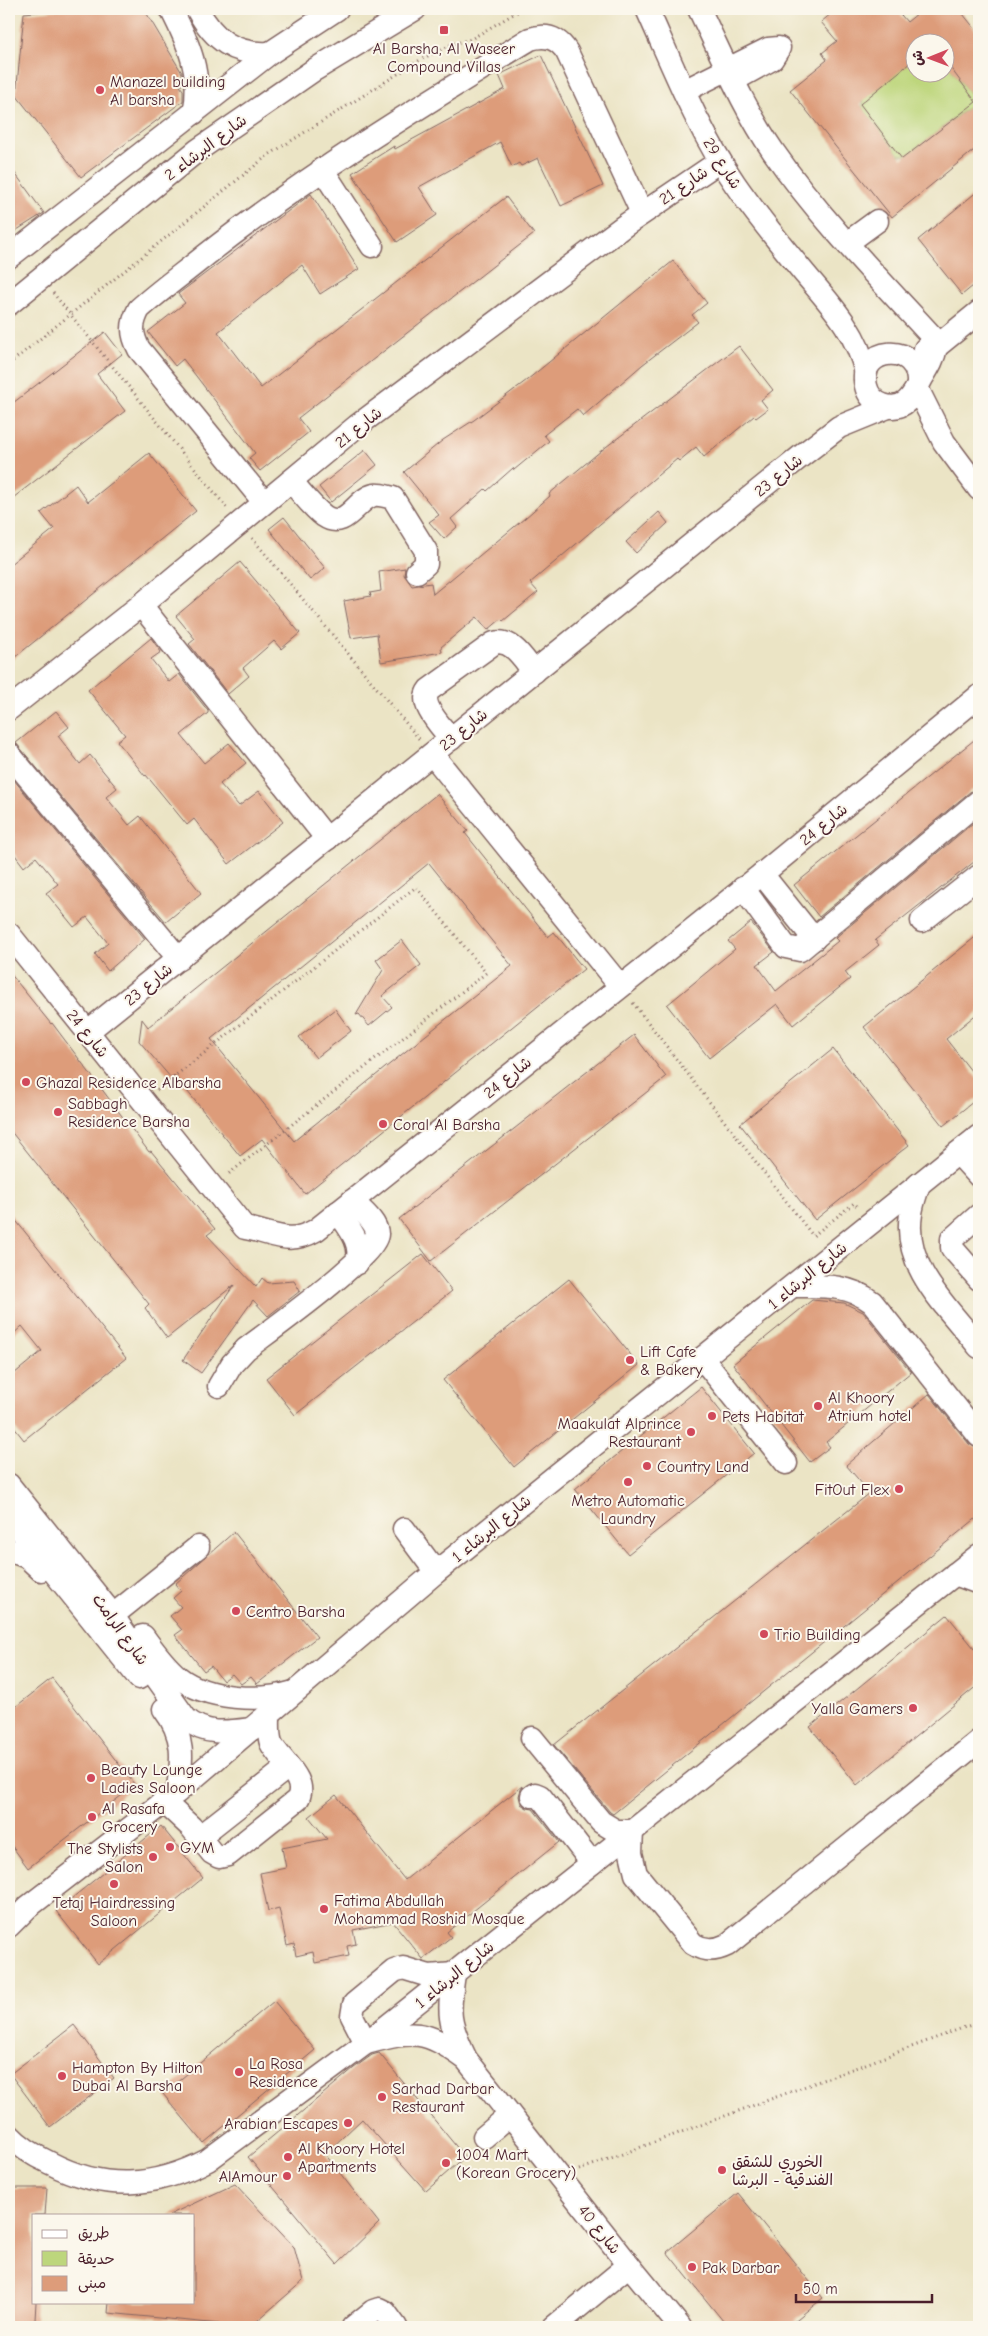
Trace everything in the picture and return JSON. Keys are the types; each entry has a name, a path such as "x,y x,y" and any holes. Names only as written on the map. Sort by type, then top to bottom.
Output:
{"street":[{"path":"171,9 196,70 198,85 194,113"},
{"path":"197,9 218,38 229,46 242,52 270,53"},
{"name":"شارع البرشاء 2","path":"9,257 270,53 337,9"},
{"name":"شارع البرشاء 2","path":"9,304 198,150 314,70 414,9"},
{"name":"شارع 29","path":"647,9 684,91 720,161 755,212 846,323 860,352 865,374"},
{"path":"699,9 731,75 772,150 847,243 938,346"},
{"path":"264,502 139,348 132,329 134,319 139,310 161,290 237,231 322,169 530,39 544,36 558,41 567,52 642,213"},
{"path":"684,91 731,75"},
{"name":"شارع 21","path":"9,709 141,604 358,426 642,213 720,161"},
{"path":"322,169 372,246"},
{"path":"847,243 876,219"},
{"path":"890,407 907,402 918,387 938,346 979,312"},
{"name":"شارع 29","path":"846,323 893,353"},
{"path":"938,346 893,353 875,359 865,374 865,383 870,396 875,402 890,407 944,442"},
{"path":"893,353 902,355 914,365 917,371 918,387 944,442 979,489"},
{"name":"شارع 23","path":"839,427 865,374"},
{"name":"شارع 23","path":"87,1032 839,427 890,407"},
{"path":"291,481 323,515 334,520 346,517 365,499 374,495 394,498 426,551 426,564 416,572"},
{"path":"141,604 327,839"},
{"path":"451,739 427,705 425,698 429,690 494,643 510,644 534,672"},
{"name":"شارع 24","path":"9,934 245,1228 264,1232 276,1238 304,1237 762,874 979,696"},
{"path":"9,754 179,959"},
{"path":"432,754 620,986"},
{"path":"743,888 786,947 800,950 979,801"},
{"path":"762,874 814,939"},
{"path":"922,921 979,876"},
{"name":"شارع البرشاء 1","path":"9,1926 28,1907 170,1797 261,1722 436,1572 979,1136"},
{"path":"958,1153 979,1176"},
{"path":"919,1184 911,1214 910,1230 916,1260 922,1275 979,1347"},
{"path":"219,1386 232,1364 246,1349 357,1263 359,1251 345,1206"},
{"path":"976,1270 952,1248 952,1239 979,1214"},
{"path":"794,1286 839,1287 862,1295 872,1302 979,1436"},
{"path":"702,1358 786,1463"},
{"name":"شارع الرامث","path":"12,1504 107,1610 186,1719 202,1730 211,1732 261,1722"},
{"path":"404,1529 436,1572"},
{"path":"107,1610 199,1549"},
{"path":"9,1550 27,1557 61,1593 107,1610 140,1633 171,1671 192,1686 209,1692 250,1698 274,1697 298,1691"},
{"name":"شارع البرشاء 1","path":"9,2135 34,2155 63,2170 87,2178 112,2183 137,2183 162,2179 186,2172 208,2160 366,2043 454,1974 979,1555"},
{"path":"955,1574 979,1584"},
{"name":"شارع الرامث","path":"107,1610 177,1728 183,1759 170,1797"},
{"path":"170,1797 215,1856 228,1855 297,1800 301,1792 300,1783 270,1739 261,1722"},
{"path":"532,1738 600,1822 610,1830 632,1831 632,1860 640,1880 693,1944 706,1950 720,1948 979,1741"},
{"path":"199,1837 288,1767"},
{"path":"532,1796 534,1794 540,1796 592,1863"},
{"path":"366,2043 352,2016 352,2010 357,2000 394,1971 403,1968 429,1976 454,1974"},
{"name":"شارع 40","path":"454,1974 450,2018 453,2032 466,2059 628,2266 680,2327"},
{"name":"شارع 40","path":"366,2043 401,2034 418,2034 439,2041 466,2059"},
{"path":"484,2137 510,2115"},
{"name":"شارع البرشاء 1","path":"9,2156 34,2155"},
{"path":"554,2327 628,2266"},
{"path":"353,2327 372,2311 379,2309 385,2312 396,2327"}],"path":[{"path":"9,364 267,156 420,60 452,44 471,38 522,9"},
{"path":"143,1100 416,887 486,973 212,1187"},
{"path":"620,986 813,1236 854,1203 872,1223"},
{"path":"559,2177 979,2022"}],"green space":[{"path":"906,65 906,82 956,82 956,75 973,98 971,105 908,155 899,155 862,107 864,100"}],"building":[{"name":"Manazel building Al barsha","path":"68,9 144,9 182,73 183,84 180,86 183,90 183,101 81,177 16,95 24,13"},
{"path":"837,9 896,9 907,22 923,9 959,9 979,34 979,146 892,217 790,90 827,60 822,53 837,41 821,22","holes":["906,32 956,32 956,75 976,102 902,159 860,104 906,66"]},
{"path":"541,55 603,186 561,206 538,158 521,166 519,163 512,167 500,142 419,187 437,215 397,242 352,173 394,146 395,149 505,89 499,75"},
{"path":"9,165 44,213 9,235"},
{"path":"979,190 979,281 962,295 918,240"},
{"path":"311,194 359,269 320,294 302,265 218,332 261,388 506,197 534,234 298,418 309,432 260,471 249,458 255,453 183,359 175,366 148,332 185,303 178,294"},
{"path":"673,261 707,303 692,315 698,322 642,365 583,416 577,409 544,435 549,441 514,470 513,468 487,491 485,489 451,519 457,527 444,539 429,522 439,515 404,472 443,440 474,420 527,380"},
{"path":"105,332 122,354 97,374 125,411 9,501 9,406"},
{"path":"739,346 773,390 761,400 768,409 756,418 754,416 704,457 696,447 679,461 677,459 530,583 538,592 503,621 501,619 488,630 477,617 441,647 442,652 381,662 377,634 351,638 344,601 371,596 370,593 381,591 379,572 405,568 404,575 412,586 431,583 433,594 525,518 550,496 549,494 602,450"},
{"path":"365,450 377,465 331,502 319,487"},
{"path":"149,453 196,511 9,662 9,565 54,529 41,513 76,485 88,502"},
{"path":"659,512 668,523 636,553 626,542"},
{"path":"284,517 325,568 310,580 269,529"},
{"path":"240,562 300,633 281,649 274,641 243,668 249,676 228,694 189,644 195,639 176,616"},
{"path":"151,638 161,652 151,659 169,682 179,674 208,711 181,735 204,763 229,743 246,763 220,784 239,806 259,791 283,822 229,864 194,819 187,825 145,776 117,741 125,735 88,690"},
{"path":"56,711 69,727 58,736 80,764 90,755 117,788 106,797 129,825 140,816 201,893 166,922 16,743"},
{"path":"979,736 979,788 971,791 819,917 794,885"},
{"path":"9,774 145,939 108,971 95,954 108,943 87,917 74,927 46,893 58,884 36,857 24,867 9,847"},
{"path":"437,794 468,831 465,833 548,937 554,932 584,969 305,1194 262,1139 240,1156 174,1075 171,1078 139,1041 142,1019 148,1027","holes":["429,863 512,966 294,1141 211,1039"]},
{"path":"979,818 979,858 875,940 879,945 845,972 850,979 793,1025 777,1004 709,1058 667,1005 735,949 728,941 751,922 774,952 757,965 776,991 838,941 835,938"},
{"path":"979,934 979,1012 946,1039 979,1081 979,1097 943,1126 864,1027"},
{"path":"402,940 421,965 382,996 392,1007 369,1026 359,1014 356,1015 383,970 376,960"},
{"path":"9,972 52,1023 149,1152 151,1151 215,1229 207,1235 256,1287 262,1278 268,1283 294,1281 300,1291 268,1316 253,1300 201,1373 183,1360 234,1285 167,1338 145,1308 149,1304 9,1129"},
{"path":"335,1009 351,1031 316,1058 299,1037"},
{"path":"634,1035 666,1077 431,1261 399,1219"},
{"path":"833,1049 909,1145 815,1220 740,1124"},
{"path":"9,1212 126,1358 24,1440 9,1421 9,1378 42,1351 22,1326 9,1338"},
{"path":"423,1254 452,1291 295,1415 266,1378"},
{"path":"569,1279 639,1365 514,1467 443,1380"},
{"name":"Al Khoory Atrium hotel","path":"812,1300 844,1303 863,1312 911,1372 826,1442 830,1447 810,1462 733,1364"},
{"path":"701,1387 754,1453 628,1554 575,1489"},
{"name":"Trio Building","path":"929,1394 969,1444 979,1449 979,1516 613,1814 610,1812 554,1745 870,1493 846,1465"},
{"name":"Centro Barsha","path":"234,1532 317,1637 257,1684 251,1677 241,1684 232,1674 223,1681 211,1666 204,1671 175,1635 182,1630 170,1616 181,1607 173,1598 181,1591 175,1584"},
{"path":"947,1615 979,1654 979,1684 857,1785 810,1727"},
{"name":"Beauty Lounge Ladies Saloon","path":"52,1678 135,1785 28,1868 9,1842 9,1712"},
{"path":"522,1786 519,1796 521,1804 533,1809 559,1842 447,1932 451,1937 423,1959 393,1922 353,1930 356,1944 347,1946 349,1956 315,1963 313,1952 296,1956 294,1944 287,1946 279,1908 268,1911 260,1873 286,1868 282,1848 327,1839 309,1817 336,1795 405,1880"},
{"path":"161,1826 203,1878 98,1964 56,1911"},
{"name":"La Rosa Residence","path":"274,2001 315,2050 204,2143 163,2094"},
{"name":"Hampton By Hilton Dubai Al Barsha","path":"74,2025 114,2078 50,2127 10,2074"},
{"name":"Al Khoory Hotel Apartments","path":"379,2053 465,2157 426,2191 362,2119 325,2154 379,2223 337,2264 248,2157 354,2068 372,2055"},
{"path":"235,2184 294,2247 303,2281 250,2327 108,2313 109,2304 195,2304 195,2214 171,2214"},
{"path":"9,2188 47,2188 45,2214 32,2214 32,2304 36,2304 35,2320 26,2327 9,2327"},
{"path":"738,2193 823,2298 787,2327 728,2327 667,2252"}],"place":[{"name":"Al Barsha, Al Waseer Compound Villas","path":"444,30"},
{"name":"Manazel building Al barsha","path":"100,90"},
{"name":"Ghazal Residence Albarsha","path":"26,1082"},
{"name":"Sabbagh Residence Barsha","path":"58,1112"},
{"name":"Coral Al Barsha","path":"383,1124"},
{"name":"Lift Cafe & Bakery","path":"630,1360"},
{"name":"Al Khoory Atrium hotel","path":"818,1406"},
{"name":"Pets Habitat","path":"712,1416"},
{"name":"Maakulat Alprince Restaurant","path":"691,1432"},
{"name":"Country Land","path":"647,1466"},
{"name":"Metro Automatic Laundry","path":"628,1482"},
{"name":"FitOut Flex","path":"899,1489"},
{"name":"Centro Barsha","path":"236,1611"},
{"name":"Trio Building","path":"764,1634"},
{"name":"Yalla Gamers","path":"913,1708"},
{"name":"Beauty Lounge Ladies Saloon","path":"91,1778"},
{"name":"Al Rasafa Grocery","path":"92,1817"},
{"name":"GYM","path":"170,1847"},
{"name":"The Stylists Salon","path":"153,1857"},
{"name":"Tetaj Hairdressing Saloon","path":"114,1884"},
{"name":"Fatima Abdullah Mohammad Roshid Mosque","path":"324,1909"},
{"name":"La Rosa Residence","path":"239,2072"},
{"name":"Hampton By Hilton Dubai Al Barsha","path":"62,2076"},
{"name":"Sarhad Darbar Restaurant","path":"382,2097"},
{"name":"Arabian Escapes","path":"348,2123"},
{"name":"Al Khoory Hotel Apartments","path":"288,2157"},
{"name":"1004 Mart (Korean Grocery)","path":"446,2163"},
{"name":"الخوري للشقق الفندقية - البرشا","path":"722,2170"},
{"name":"AlAmour","path":"287,2176"},
{"name":"Pak Darbar","path":"692,2267"}]}
